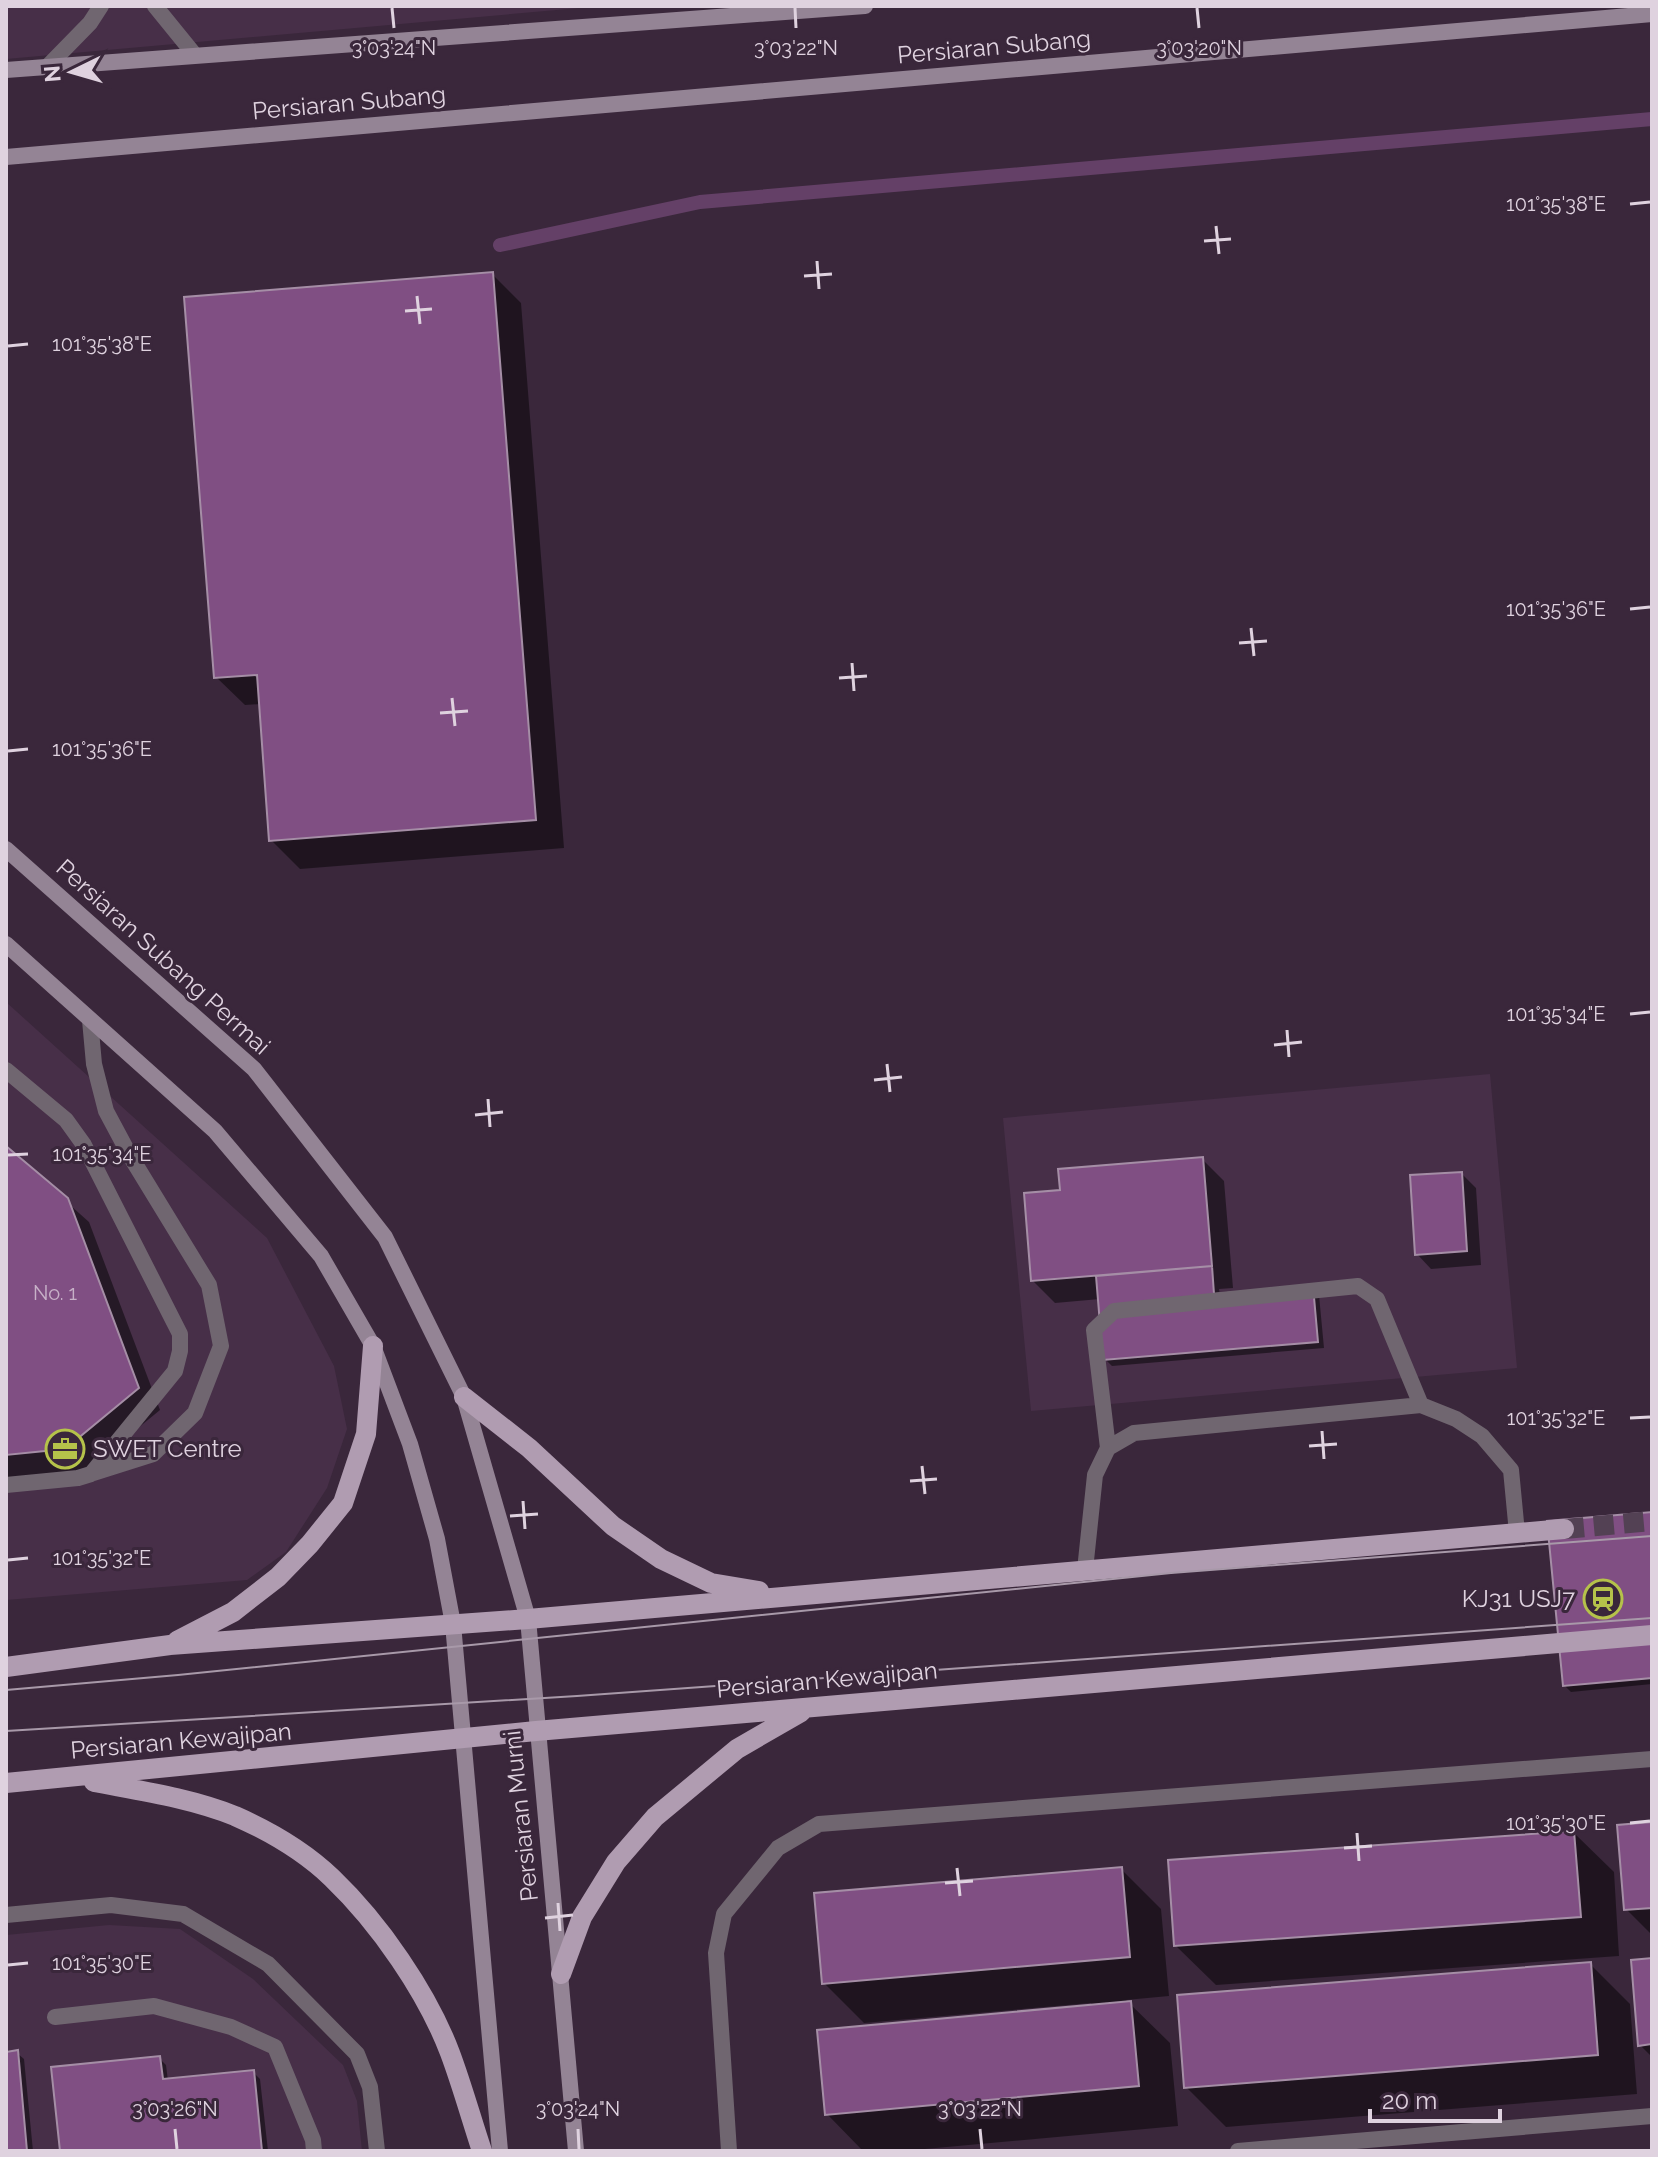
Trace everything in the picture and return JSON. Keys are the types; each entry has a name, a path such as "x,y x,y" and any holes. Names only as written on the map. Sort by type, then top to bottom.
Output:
{"main road":[{"path":"6,70 696,13 865,6"},
{"name":"Persiaran Subang","path":"6,157 1652,14"},
{"name":"Persiaran Subang Permai","path":"6,849 254,1069 385,1237 464,1397 528,1619"},
{"path":"6,944 215,1131 321,1256 373,1346 410,1444 437,1539 453,1624"},
{"path":"170,1645 233,1612 278,1577 343,1503 366,1434 373,1346"},
{"path":"464,1397 529,1448 613,1526 661,1559 711,1583 794,1596"},
{"path":"6,1667 170,1645 528,1619 1564,1529"},
{"name":"Persiaran Murni","path":"528,1619 576,2151"},
{"name":"Persiaran Murni","path":"453,1624 500,2151"},
{"name":"Persiaran Kewajipan","path":"6,1783 536,1731 1652,1635"},
{"path":"561,1974 582,1917 616,1862 655,1817 737,1749 808,1708"},
{"path":"67,1777 168,1795 234,1816 280,1839 331,1877 373,1925 414,1982 449,2051 482,2151"}],"street":[{"path":"48,66 90,23 101,6"},
{"path":"155,6 194,54"},
{"path":"6,1485 78,1478 153,1454 195,1413 221,1346 209,1285 106,1111 94,1064 90,1020"},
{"path":"6,1070 66,1120 84,1145 180,1334 175,1371 91,1474"},
{"path":"1085,1570 1095,1475 1108,1448 1094,1330 1114,1311 1358,1286 1377,1299 1421,1405"},
{"path":"1108,1448 1134,1433 1421,1405 1456,1419 1482,1436 1511,1470 1517,1533"},
{"path":"729,2151 716,1953 724,1914 778,1848 819,1824 1652,1759"},
{"path":"6,1915 111,1905 183,1914 268,1964 357,2054 370,2087 377,2151"},
{"path":"55,2017 154,2006 231,2027 275,2047 313,2140 314,2151"},
{"path":"1238,2151 1652,2116"}],"shaded area":[{"path":"6,6 602,6 6,59"},
{"path":"6,1002 267,1238 334,1366 347,1429 327,1488 286,1552 247,1580 6,1600"},
{"path":"1490,1074 1517,1368 1031,1411 1003,1118"},
{"path":"109,1925 180,1929 253,1979 343,2065 357,2101 362,2151 6,2151 6,1935"}],"building":[{"path":"493,272 536,820 269,841 257,675 214,678 184,297"},
{"path":"6,1146 68,1198 139,1388 65,1449 6,1455"},
{"path":"1203,1157 1212,1266 1031,1281 1024,1193 1060,1190 1058,1169"},
{"path":"1462,1172 1467,1251 1415,1255 1410,1175"},
{"path":"1212,1266 1214,1294 1313,1286 1318,1342 1103,1360 1096,1276"},
{"name":"KJ31 USJ7","path":"1652,1512 1652,1678 1563,1686 1547,1521"},
{"path":"1652,1822 1652,1908 1624,1910 1617,1825"},
{"path":"1574,1831 1581,1917 1174,1946 1168,1860"},
{"path":"1122,1867 1130,1957 822,1984 814,1893"},
{"path":"1652,1958 1652,2044 1638,2046 1631,1960"},
{"path":"1591,1962 1598,2055 1184,2088 1177,1995"},
{"path":"1131,2001 1139,2086 825,2115 817,2030"},
{"path":"18,2050 27,2151 6,2151 6,2052"},
{"path":"160,2056 163,2079 254,2070 262,2151 60,2151 51,2067"}],"waterway":[{"path":"500,245 700,202 1652,119"}],"tunnel":[{"path":"1564,1529 1652,1521"}],"tram line":[{"path":"6,1690 1171,1573 1652,1536"},
{"path":"6,1731 577,1696 1652,1618"}],"place":[{"name":"SWET Centre","path":"65,1449"},
{"name":"KJ31 USJ7","path":"1603,1599"}]}
